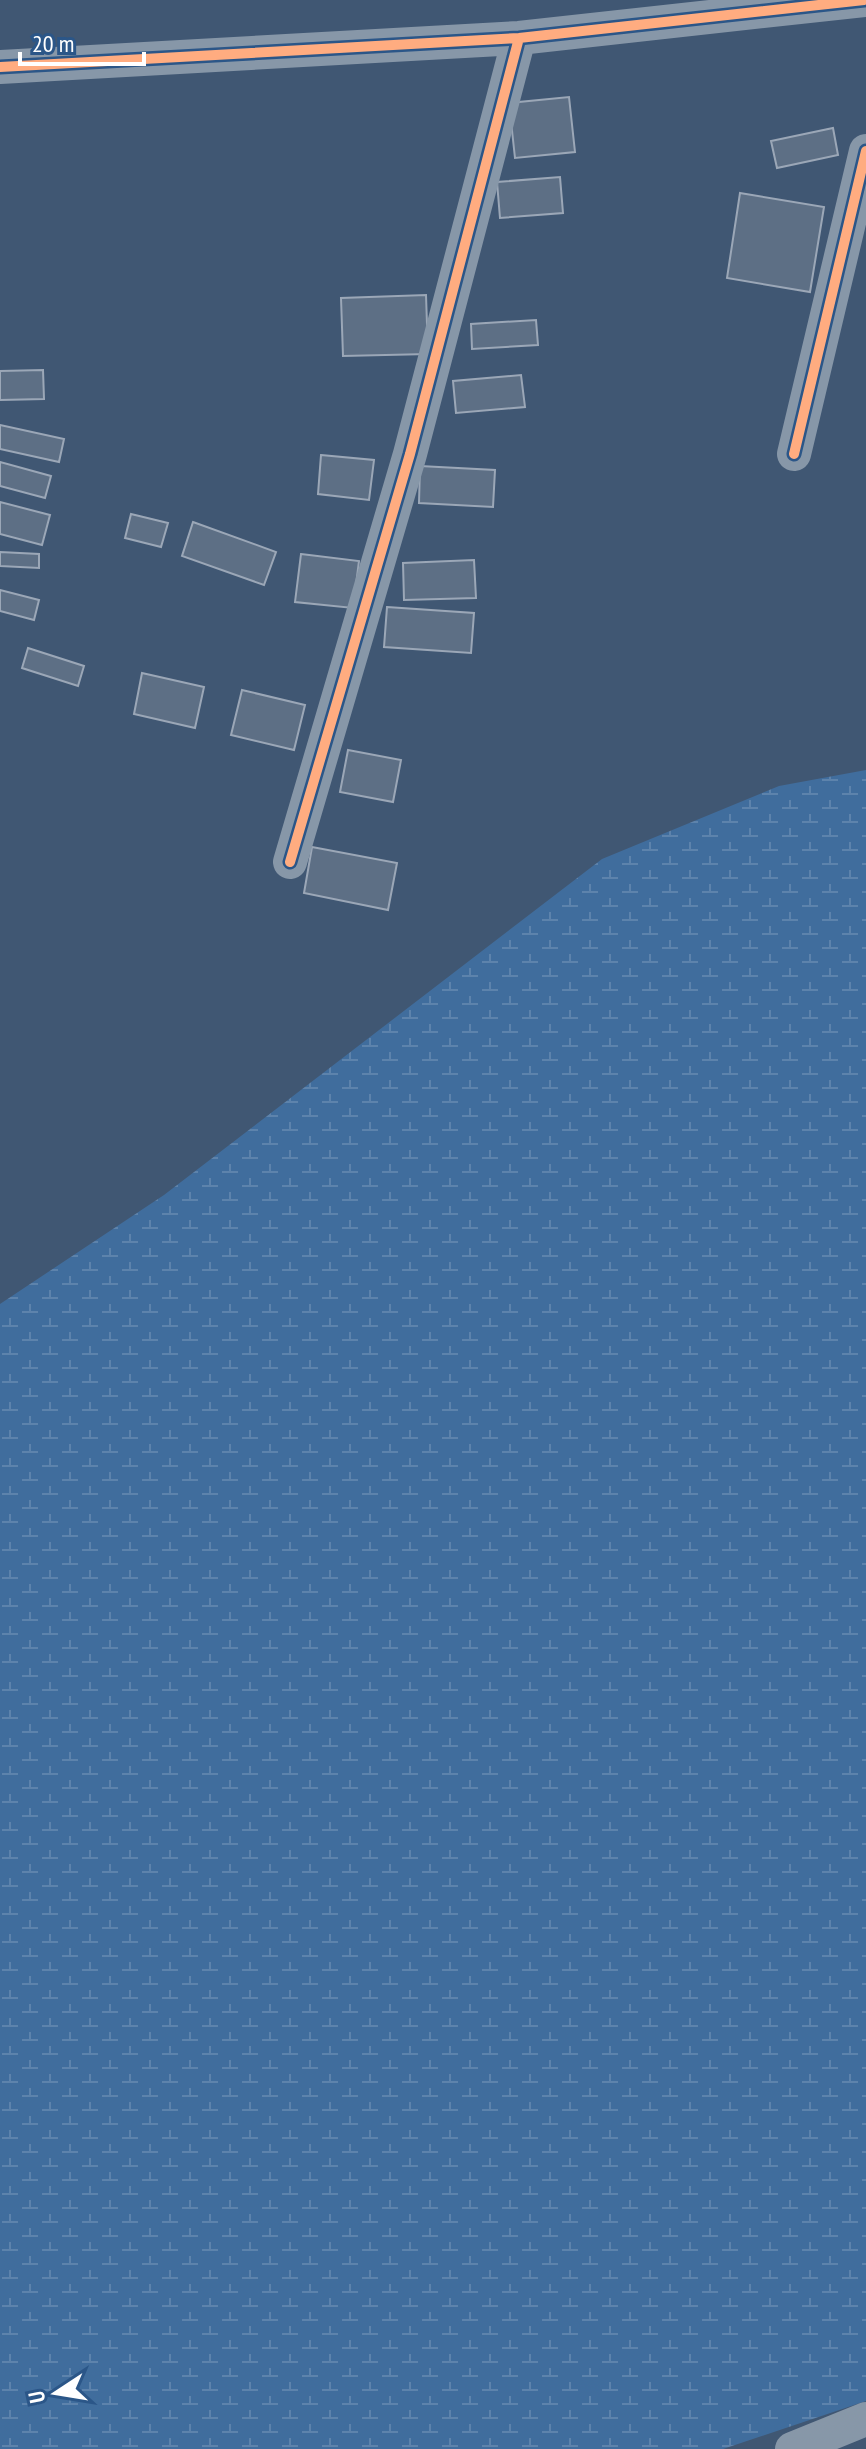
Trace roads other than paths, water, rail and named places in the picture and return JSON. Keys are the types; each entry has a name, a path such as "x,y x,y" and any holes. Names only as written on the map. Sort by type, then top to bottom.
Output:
{"street":[{"path":"0,67 519,38 864,0"},
{"path":"290,862 410,454 519,38"},
{"path":"794,454 866,151"},
{"path":"792,2449 866,2419"}]}
